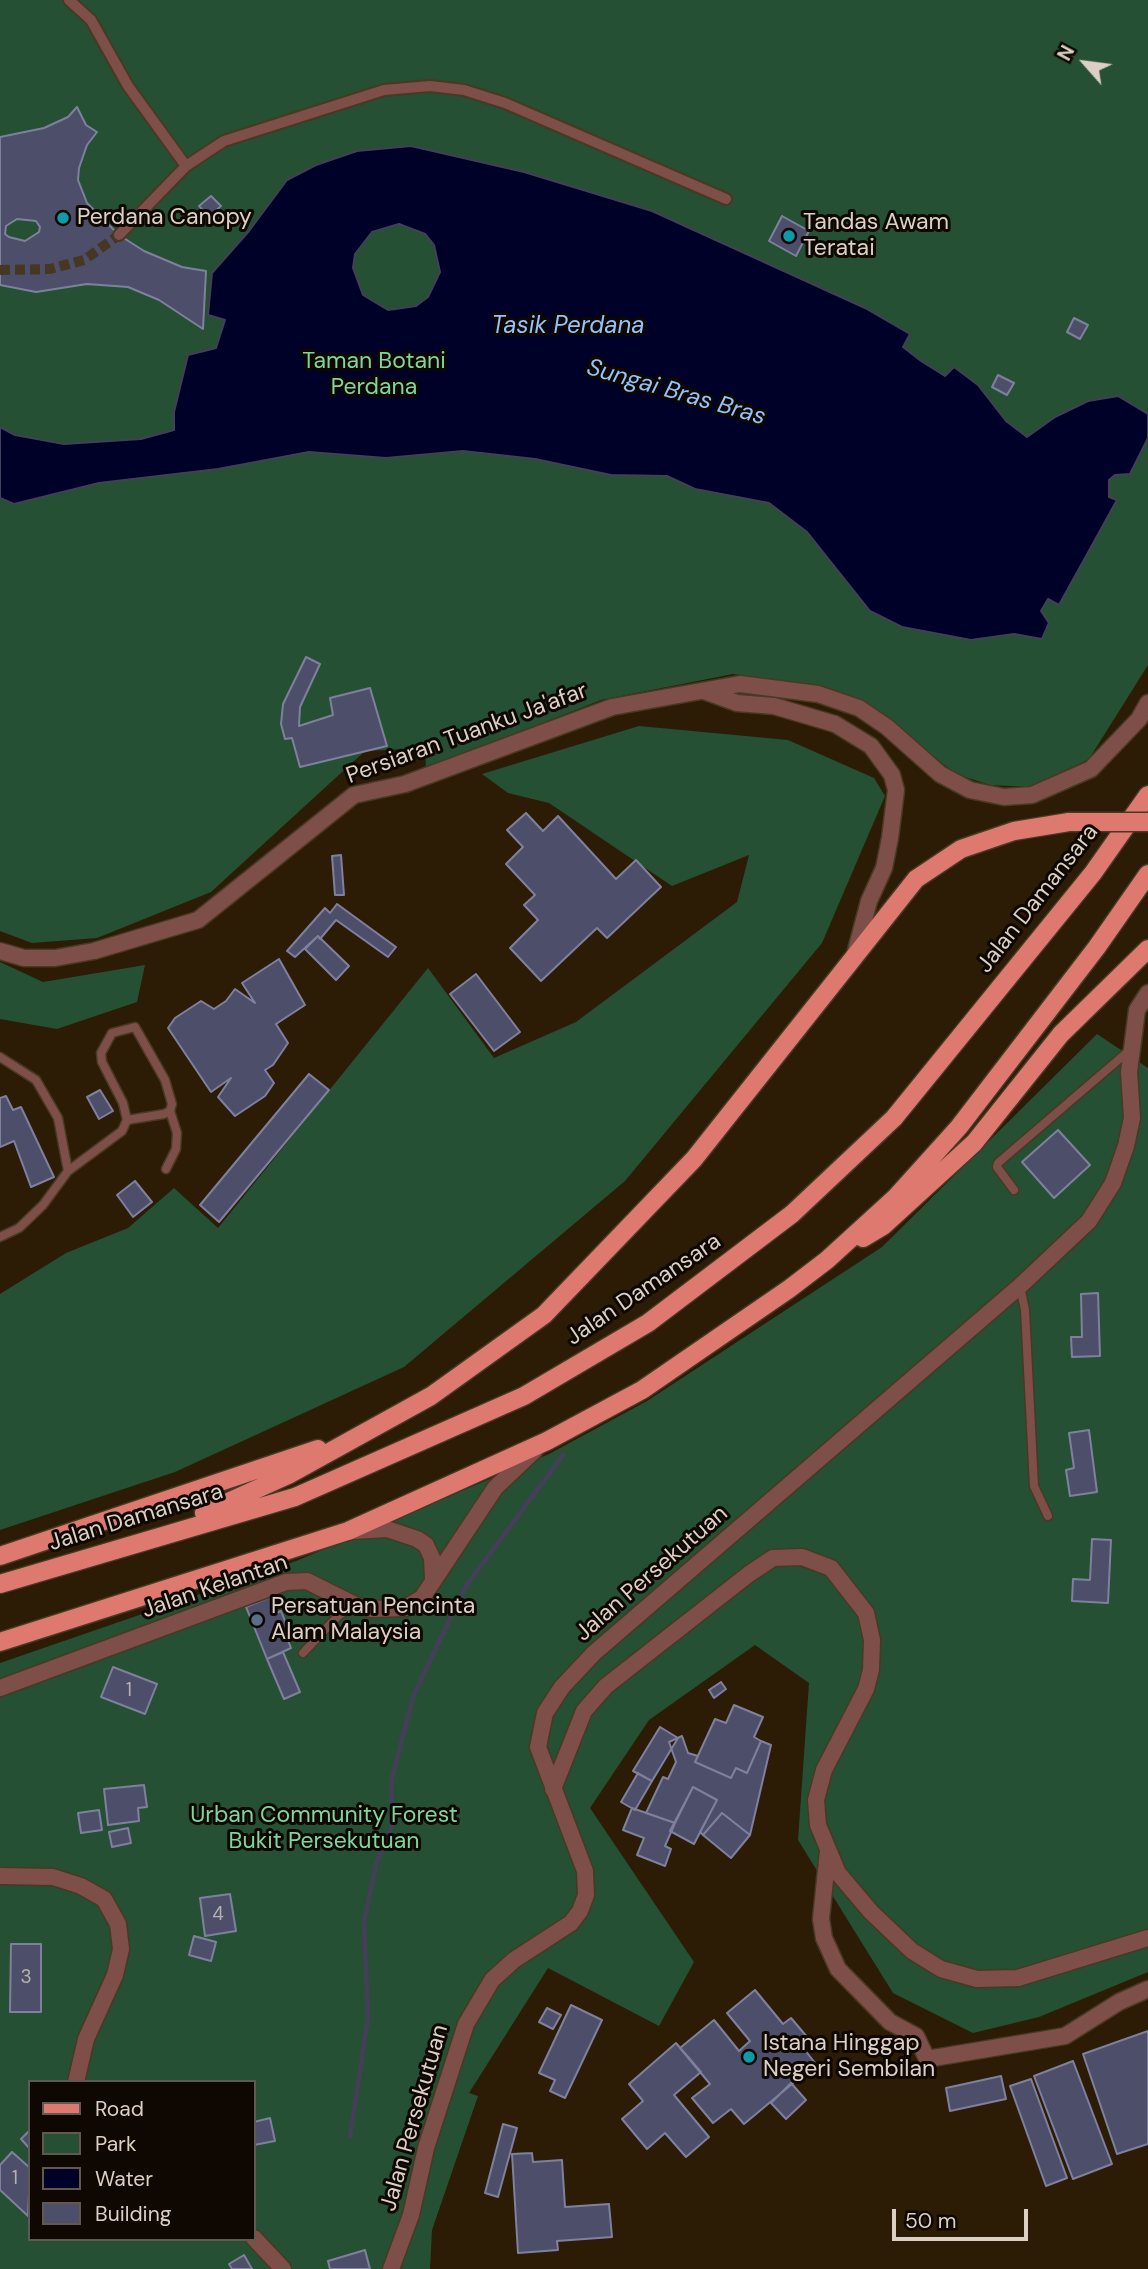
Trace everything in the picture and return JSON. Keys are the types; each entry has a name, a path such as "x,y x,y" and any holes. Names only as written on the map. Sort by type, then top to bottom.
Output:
{"main road":[{"name":"Jalan Damansara","path":"0,1584 295,1497 524,1396 648,1323 792,1214 894,1118 1093,873 1148,795"},
{"path":"147,1539 288,1475 368,1432 431,1396 544,1315 694,1159 916,880 961,849 1014,831 1069,822 1148,822"},
{"path":"827,1260 895,1198 959,1127 1097,947 1148,874"},
{"path":"0,1642 348,1531 547,1441 642,1390 827,1260 883,1226 974,1143 1061,1034 1148,949"},
{"path":"0,1556 368,1432"}],"street":[{"path":"69,0 91,20 128,86 186,166"},
{"path":"119,235 186,166 224,141 384,90 430,86 464,90 505,103 726,199"},
{"name":"Persiaran Tuanku Ja'afar","path":"0,951 24,958 55,958 94,951 198,920 354,796 405,784 612,707 740,684 818,694 859,708 887,727 940,774 970,790 1004,797 1032,794 1091,769 1139,719 1148,703"},
{"name":"Persiaran Tuanku Ja'afar","path":"702,691 737,703 774,706 835,724 871,746 892,775 896,802 888,848 855,954"},
{"name":"Jalan Persekutuan","path":"391,2269 411,2215 426,2148 466,2024 492,1980 514,1960 571,1923 583,1903 585,1871 537,1747 545,1713 562,1687 594,1653 1020,1286 1089,1221 1113,1183 1132,1118 1129,1072 1137,1010 1148,993"},
{"name":"Jalan Kelantan","path":"0,1688 286,1582 307,1580 355,1605 389,1611 405,1608 422,1598 495,1488 547,1441"},
{"path":"348,1531 387,1529 417,1539 426,1545 432,1558 433,1579"},
{"path":"553,1789 584,1711 606,1686 773,1558 802,1557 831,1568 866,1613 872,1640 871,1670 866,1689 824,1770 816,1800 818,1825 838,1873 871,1912 912,1951 941,1969 958,1976 977,1979 1018,1978 1148,1938"},
{"path":"828,1852 821,1919 824,1938 838,1969 890,2022 916,2036 928,2059 1065,2036 1119,2002 1148,1989"},
{"path":"0,1876 53,1877 81,1886 104,1899 118,1924 121,1950 115,1975 86,2039 76,2080"},
{"path":"256,2240 283,2269"}],"lane":[{"path":"0,1237 19,1228 43,1205 68,1171 122,1131 127,1120 101,1053 106,1041 120,1029 139,1030 166,1080 172,1104 170,1111 177,1133 176,1149 166,1169"},
{"path":"1014,1190 998,1163 1133,1047"},
{"path":"0,1057 36,1080 58,1118 68,1171"},
{"path":"127,1120 170,1111"},
{"path":"1020,1286 1025,1310 1034,1486 1048,1516"},
{"path":"303,1653 338,1616 355,1605"}],"green space":[{"name":"Taman Botani Perdana","path":"0,0 1148,0 1148,665 1089,759 1032,787 990,785 956,774 866,705 816,686 733,674 601,700 426,769 425,748 365,751 211,892 97,938 32,943 0,931"},
{"path":"639,726 788,740 874,778 885,796 822,943 625,1181 404,1367 175,1472 0,1530 0,1294 66,1253 128,1228 174,1188 218,1228 428,968 494,1058 576,1022 737,902 749,855 672,886 549,803 508,793 482,774"},
{"path":"0,962 43,982 145,965 137,1002 57,1029 0,1019"},
{"name":"Urban Community Forest Bukit Persekutuan","path":"1097,1034 1148,1068 1148,1972 1039,2017 973,2033 893,1993 798,1840 809,1683 755,1645 649,1720 590,1808 694,1962 659,2026 548,1968 469,2093 478,2096 432,2230 430,2269 0,2269 0,1663 296,1561 549,1454 647,1401 882,1247"}],"water":[{"name":"Tasik Perdana","path":"411,146 524,172 652,211 865,308 910,334 903,347 945,376 954,367 978,385 1006,421 1027,437 1055,417 1088,401 1118,396 1148,414 1148,438 1130,474 1115,475 1109,480 1109,497 1117,500 1059,605 1048,599 1041,611 1049,623 1042,639 1014,634 971,640 902,627 870,611 807,532 769,503 695,489 667,476 611,475 535,459 463,451 386,458 309,452 218,469 99,483 14,504 0,498 0,427 15,435 64,444 141,439 174,430 174,412 188,355 216,348 225,320 208,315 212,273 249,231 287,180 316,165 357,151","holes":["399,224 425,234 434,245 440,272 428,297 416,306 388,310 363,295 353,268 355,254 372,232"]}],"building":[{"name":"Perdana Canopy","path":"77,107 86,125 97,132 87,145 79,168 78,180 87,203 119,235 144,251 182,267 206,271 203,329 159,300 128,287 87,284 36,292 0,285 0,137 44,128 68,117","holes":["17,219 36,221 40,227 39,232 25,241 5,234 6,226"]},
{"path":"211,196 221,206 209,217 199,206"},
{"name":"Tandas Awam Teratai","path":"782,216 809,231 796,256 769,241"},
{"path":"1074,318 1088,325 1080,339 1067,332"},
{"path":"998,375 1014,383 1007,395 992,387"},
{"path":"306,657 320,664 300,707 299,726 333,715 330,698 370,688 387,746 300,767 292,738 285,739 281,724 283,704"},
{"path":"526,813 543,831 558,816 616,879 636,860 661,887 607,938 597,928 541,981 510,948 538,920 524,905 535,895 506,864 523,847 507,830"},
{"path":"341,855 344,895 335,895 332,856"},
{"path":"337,904 396,947 388,957 336,920 320,939 318,936 295,957 287,951 325,908 330,913"},
{"path":"318,936 349,966 336,980 305,949"},
{"path":"279,959 305,1005 276,1024 288,1043 273,1065 265,1070 274,1083 265,1096 235,1116 218,1097 231,1078 211,1092 168,1028 175,1018 201,1001 214,1009 226,1001 235,989 255,1003 242,983"},
{"path":"476,974 520,1032 494,1051 450,994"},
{"path":"309,1074 329,1090 219,1222 200,1205"},
{"path":"100,1090 113,1111 99,1119 87,1097"},
{"path":"6,1096 13,1110 21,1107 54,1177 31,1187 14,1141 0,1147 0,1098"},
{"path":"1058,1130 1090,1165 1054,1198 1022,1162"},
{"path":"135,1181 152,1202 133,1217 117,1195"},
{"path":"1098,1293 1100,1356 1072,1357 1071,1337 1082,1337 1081,1294"},
{"path":"1089,1430 1097,1492 1070,1496 1066,1470 1074,1468 1069,1433"},
{"path":"1092,1539 1111,1540 1108,1603 1072,1601 1073,1579 1090,1580"},
{"path":"270,1597 276,1613 281,1611 289,1631 285,1633 291,1648 267,1659 246,1607"},
{"path":"283,1652 300,1692 284,1699 267,1659"},
{"path":"113,1667 157,1684 145,1714 101,1697"},
{"path":"721,1682 726,1689 714,1698 709,1690"},
{"path":"734,1705 763,1717 754,1737 761,1741 747,1773 736,1768 731,1778 695,1762 715,1719 726,1723"},
{"path":"660,1727 678,1738 652,1781 633,1771"},
{"path":"682,1736 688,1753 698,1756 695,1762 731,1778 736,1768 747,1773 761,1741 771,1745 750,1835 722,1813 703,1835 700,1832 717,1800 693,1787 675,1823 646,1813 663,1777 668,1779 676,1762 669,1742"},
{"path":"638,1773 652,1781 635,1810 621,1802"},
{"path":"144,1785 147,1807 138,1808 139,1821 108,1825 104,1789"},
{"path":"693,1787 717,1800 694,1844 670,1831"},
{"path":"632,1808 675,1823 665,1846 671,1849 665,1866 637,1855 644,1838 623,1830"},
{"path":"99,1810 102,1830 81,1833 78,1813"},
{"path":"722,1813 750,1835 731,1858 703,1835"},
{"path":"128,1828 131,1843 112,1847 109,1832"},
{"path":"230,1894 236,1931 205,1936 200,1898"},
{"path":"194,1936 216,1942 211,1961 189,1955"},
{"path":"11,1944 41,1944 41,2012 10,2012"},
{"name":"Istana Hinggap Negeri Sembilan","path":"755,1990 783,2024 791,2018 808,2038 800,2044 816,2064 744,2124 731,2109 713,2123 692,2098 710,2084 680,2048 714,2020 739,2051 750,2041 727,2013"},
{"path":"571,2005 602,2020 565,2098 550,2091 555,2080 539,2073"},
{"path":"547,2008 561,2015 553,2029 539,2022"},
{"path":"1148,2031 1148,2144 1117,2154 1083,2054"},
{"path":"676,2043 701,2072 674,2095 709,2137 686,2157 665,2133 647,2149 622,2119 643,2101 629,2084"},
{"path":"1073,2061 1112,2164 1073,2179 1034,2076"},
{"path":"1001,2076 1006,2099 950,2111 946,2088"},
{"path":"1031,2079 1067,2178 1046,2186 1010,2086"},
{"path":"791,2083 806,2100 786,2119 771,2103"},
{"path":"270,2118 275,2141 256,2145 256,2122"},
{"path":"503,2124 517,2128 498,2197 485,2193"},
{"path":"28,2132 28,2147 21,2139"},
{"path":"12,2152 28,2166 28,2216 0,2190 0,2165"},
{"path":"532,2153 533,2162 562,2160 565,2207 609,2204 612,2237 557,2241 558,2250 518,2253 512,2154"},
{"path":"365,2250 370,2269 330,2269 328,2261"},
{"path":"244,2255 252,2269 232,2269 229,2264"}],"waterway":[{"path":"350,2137 368,2017 364,1922 377,1862 392,1826 391,1782 414,1694 466,1586 563,1455"}],"tunnel":[{"path":"0,270 50,269 84,260 119,235"}],"place":[{"name":"Perdana Canopy","path":"63,218"},
{"name":"Tandas Awam Teratai","path":"789,236"},
{"name":"Persatuan Pencinta Alam Malaysia","path":"257,1620"},
{"name":"Istana Hinggap Negeri Sembilan","path":"749,2057"}],"water label":[{"name":"Sungai Bras Bras","path":"676,393"}]}
